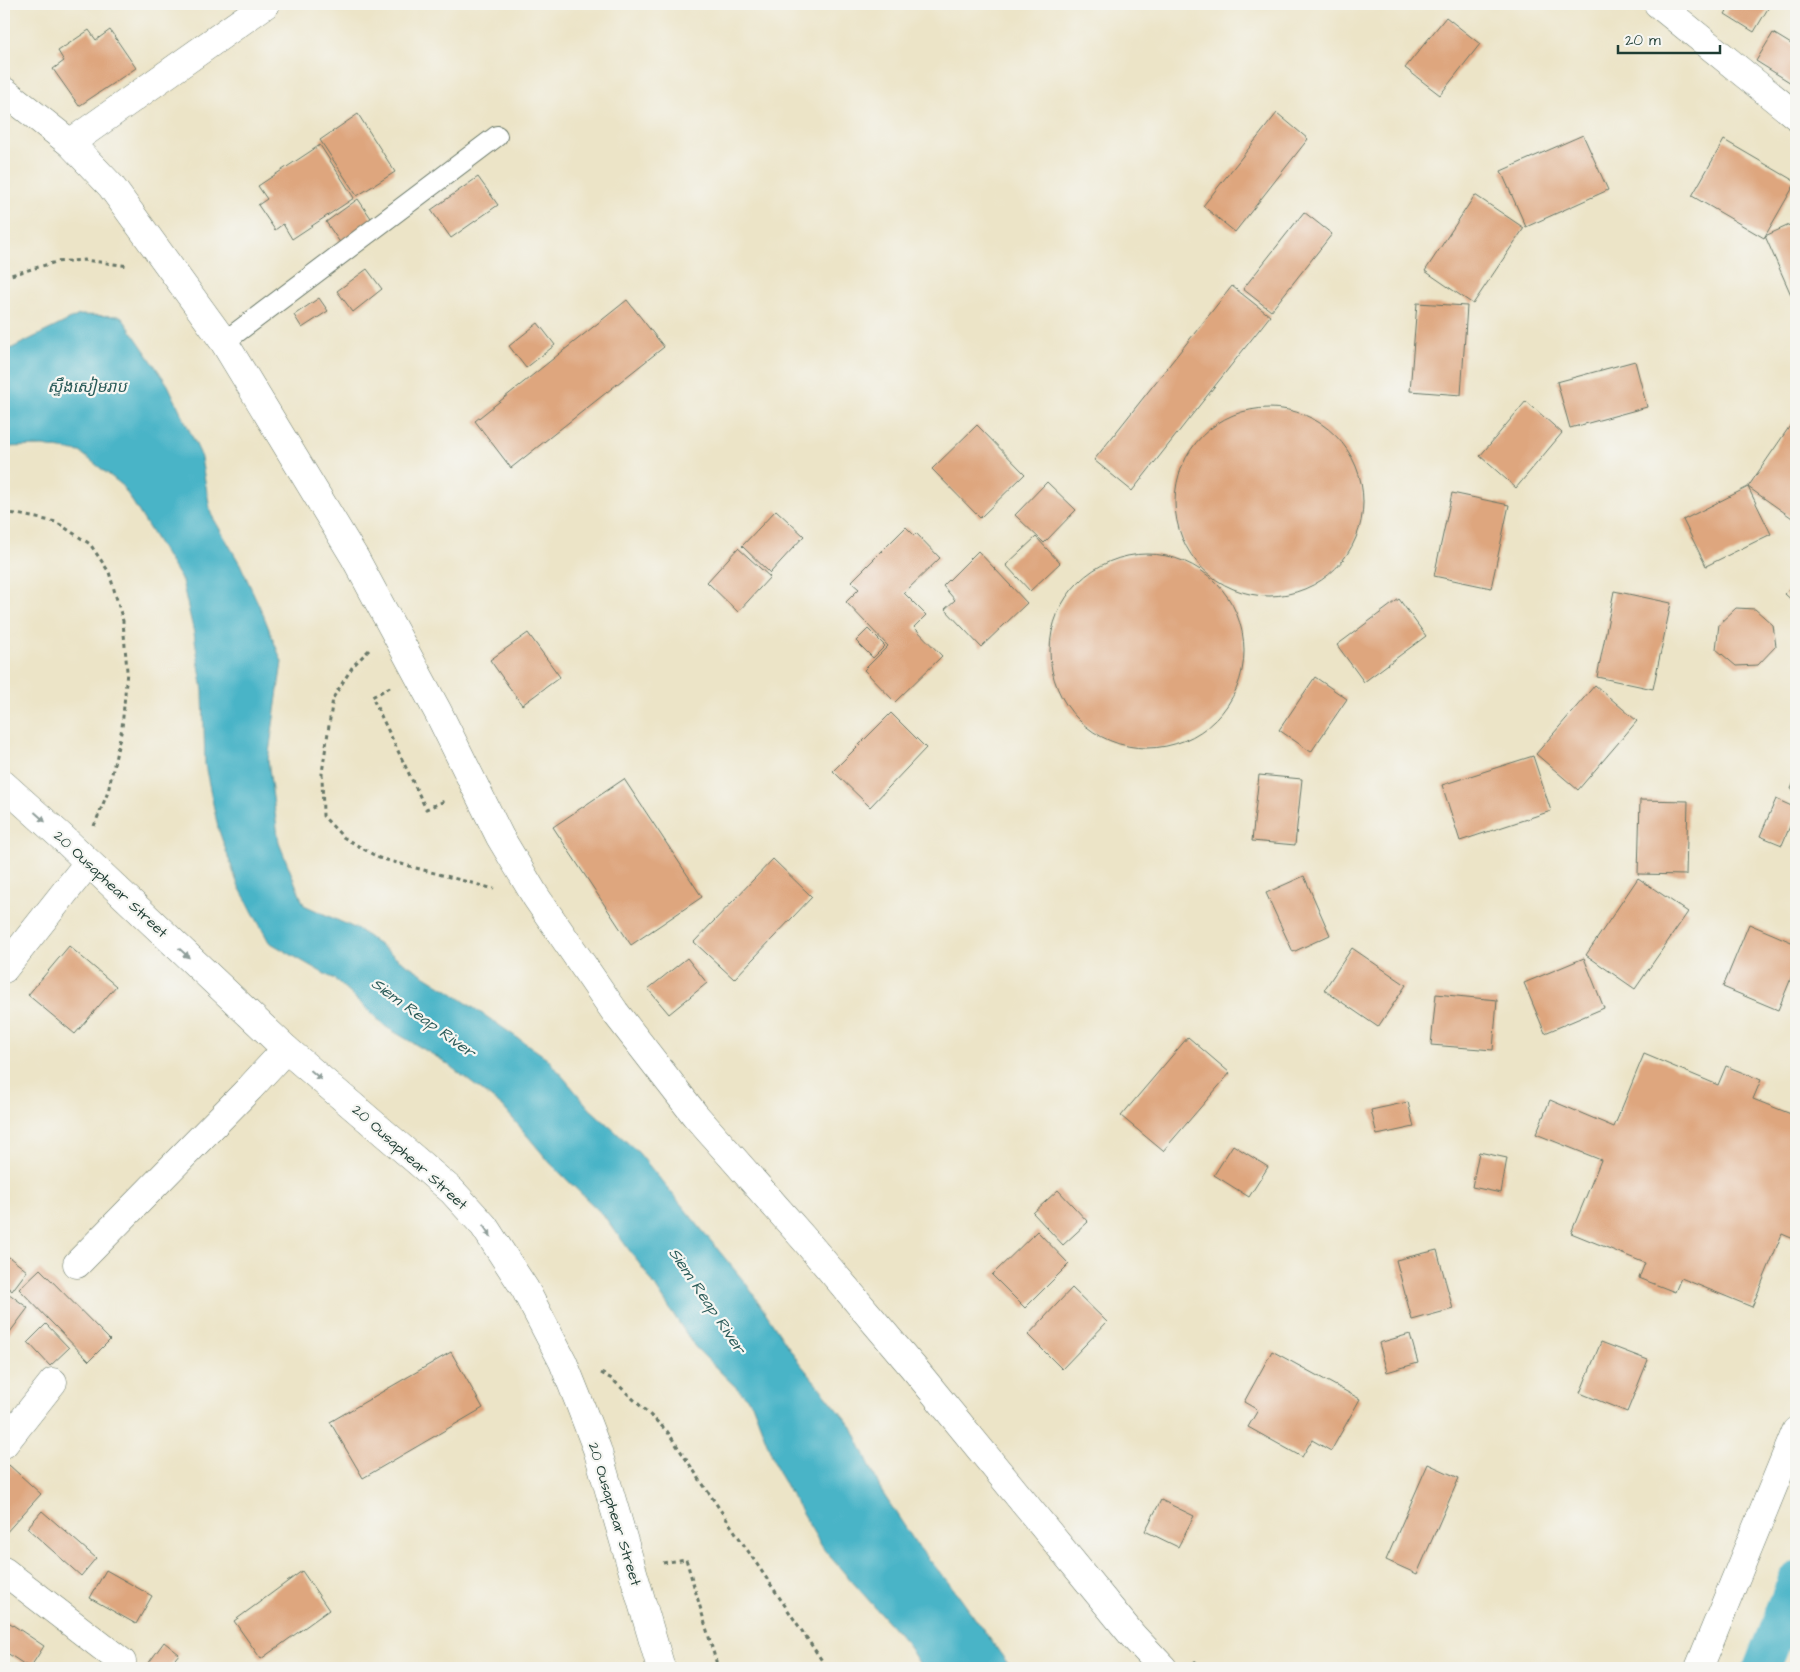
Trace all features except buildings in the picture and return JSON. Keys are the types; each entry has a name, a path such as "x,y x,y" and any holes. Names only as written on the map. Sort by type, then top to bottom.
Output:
{"street":[{"path":"70,143 266,4"},
{"path":"1658,4 1796,116"},
{"path":"4,91 70,143 111,186 224,342 355,558 438,712 500,837 536,897 615,1012 695,1115 861,1306 1127,1628 1163,1668"},
{"name":"20 Ousaphear Street","path":"4,785 286,1049 452,1191 484,1226 525,1289 564,1362 597,1449 661,1668"},
{"path":"4,969 88,863"},
{"path":"77,1264 286,1049"},
{"path":"4,1444 53,1382"},
{"path":"1699,1668 1796,1431"},
{"path":"4,1571 122,1662"}],"lane":[{"path":"224,342 497,136"}],"path":[{"path":"4,277 56,262 84,260 132,266"},
{"path":"4,513 56,522 90,544 109,572 123,620 127,671 122,728 108,792 91,834"},
{"path":"371,648 353,666 333,698 322,773 323,816 343,837 379,858 494,889"},
{"path":"398,683 372,698 426,809 453,798"},
{"path":"599,1371 612,1379 667,1431 827,1668"},
{"path":"1187,1654 1200,1668"},
{"path":"1793,1668 1796,1661"}],"water":[{"name":"ស្ទឹងសៀមរាប","path":"79,315 121,316 168,385 200,453 211,514 240,564 282,662 268,760 279,843 304,905 359,930 400,960 547,1058 590,1109 638,1152 747,1285 798,1361 852,1427 882,1492 917,1545 953,1588 1011,1668 922,1668 906,1642 824,1550 779,1474 752,1403 695,1347 647,1274 604,1216 551,1164 503,1107 442,1060 386,1027 337,981 269,942 238,885 218,828 205,765 203,691 194,633 182,581 122,485 80,452 43,446 4,447 4,352"}],"waterway":[{"path":"1761,1668 1796,1580"}],"water label":[{"name":"Siem Reap River","path":"424,1017"},
{"name":"Siem Reap River","path":"708,1300"}]}
